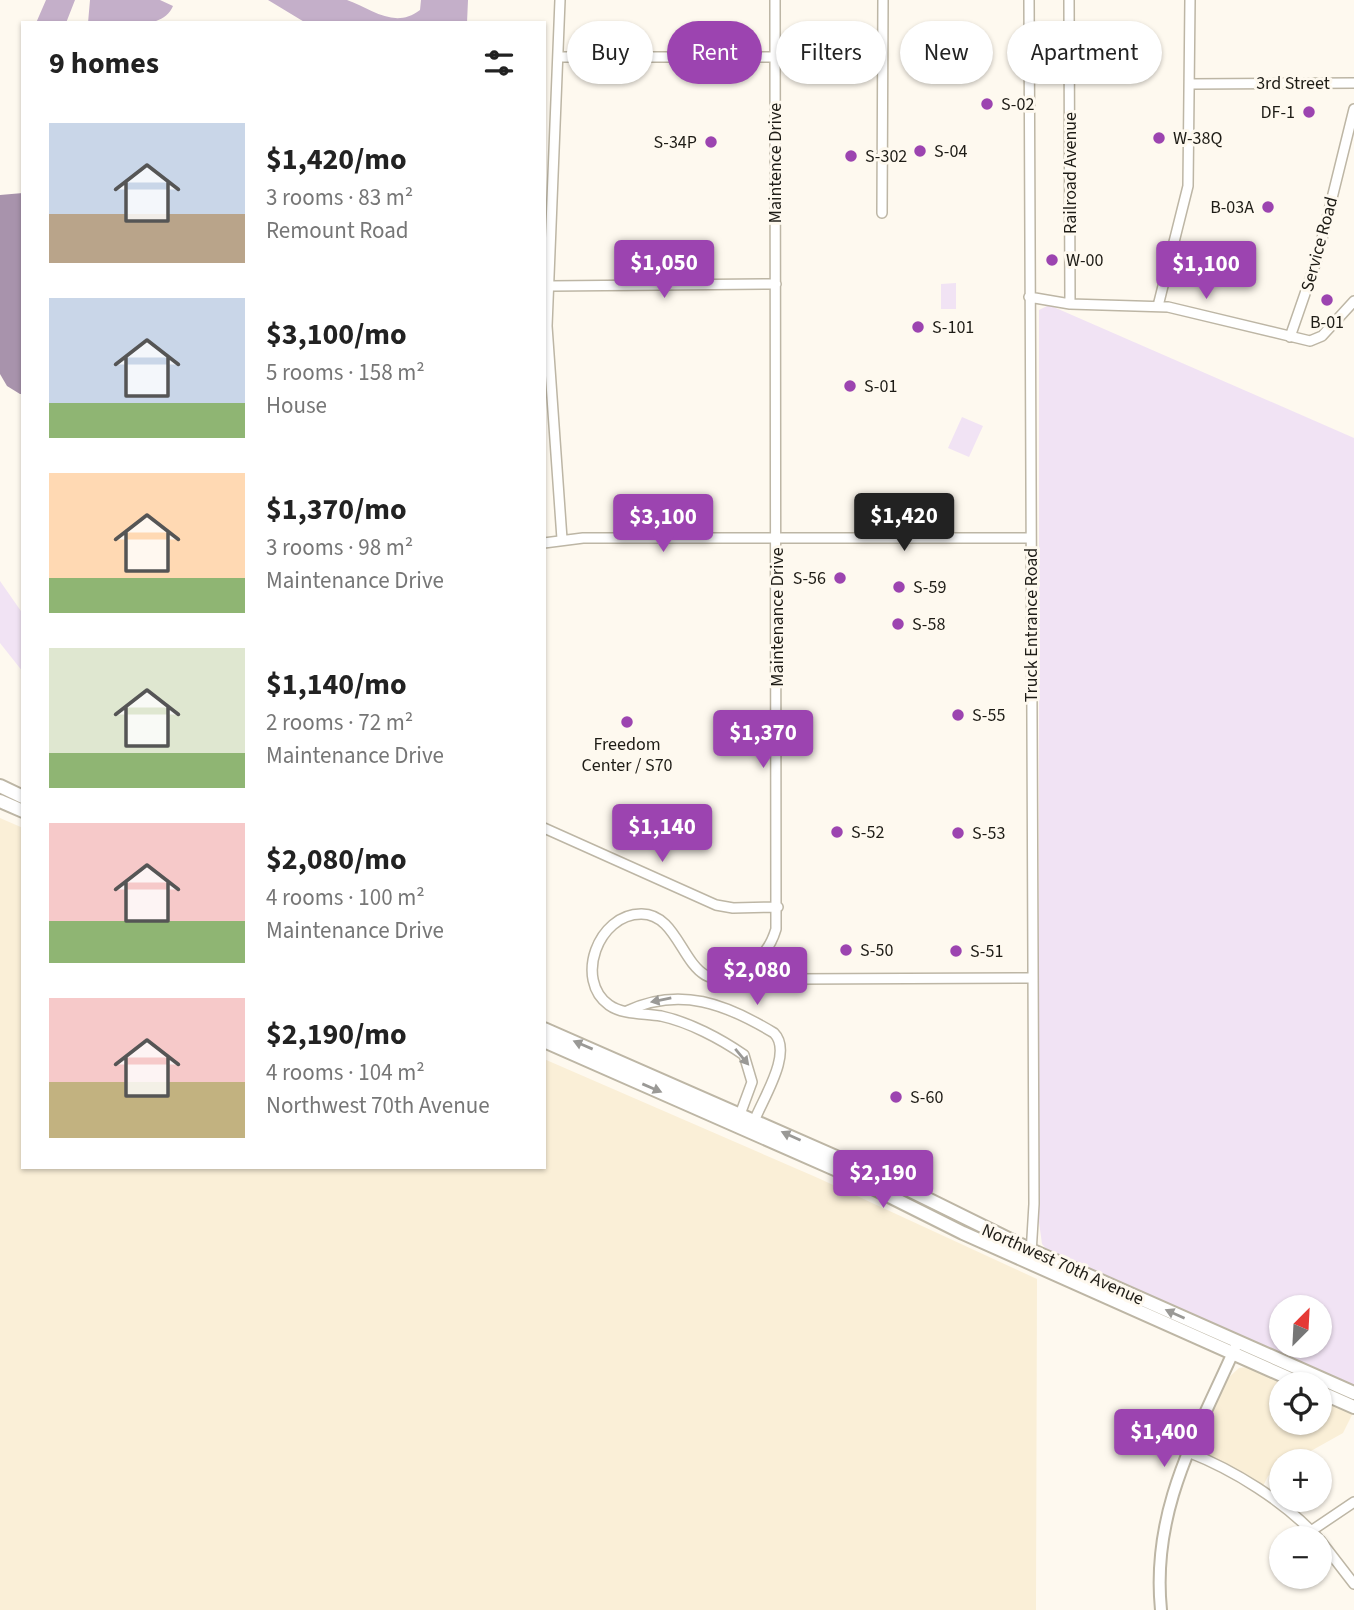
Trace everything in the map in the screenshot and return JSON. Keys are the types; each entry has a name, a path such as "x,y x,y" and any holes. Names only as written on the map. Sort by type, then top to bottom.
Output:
{"main road":[{"path":"0,786 21,796"},
{"path":"0,801 21,810"},
{"name":"Northwest 70th Avenue","path":"546,1029 738,1119 963,1233 1030,1256"},
{"name":"Northwest 70th Avenue","path":"546,1042 738,1119 755,1119 893,1181 1030,1256 1235,1348 1354,1393"},
{"name":"Northwest 70th Avenue","path":"1235,1348 1280,1372"},
{"path":"1332,1397 1354,1407"}],"street":[{"path":"560,0 551,286 547,326 548,418 562,540"},
{"name":"Maintence Drive","path":"775,0 776,284"},
{"path":"882,213 883,0"},
{"name":"Truck Entrance Road","path":"1029,0 1033,978 1030,1256"},
{"name":"Railroad Avenue","path":"1069,0 1070,304"},
{"path":"1158,306 1186,193 1191,84 1190,0"},
{"path":"559,57 775,57"},
{"name":"3rd Street","path":"1191,84 1354,83"},
{"name":"Service Road","path":"1290,337 1317,259 1354,108"},
{"path":"551,286 776,284"},
{"name":"Maintenance Drive","path":"765,954 776,929 778,907 776,284"},
{"path":"1030,297 1070,304 1158,306 1310,341 1322,336 1353,298"},
{"path":"546,543 562,540 1031,538"},
{"path":"546,829 716,905 733,908 778,907"},
{"path":"738,1119 752,1082 744,1055 673,1020 612,1007 594,986 594,956 605,932 632,915 643,913 664,921 672,929 687,959 710,976 738,973 765,954 781,971 796,979 1033,978"},
{"path":"626,1011 653,1001 686,997 728,1011 774,1033 780,1039 783,1054 755,1119"},
{"path":"1161,1610 1159,1565 1162,1534 1173,1489 1235,1348"},
{"path":"1188,1452 1239,1476 1303,1526"},
{"path":"1327,1526 1354,1502"},
{"path":"1332,1556 1354,1584"}],"shaded area":[{"path":"46,0 75,0 67,21 37,21"},
{"path":"90,0 160,0 173,6 167,14 155,21 88,21"},
{"path":"268,0 347,0 392,18 401,18 420,10 421,0 468,0 467,21 303,21"},
{"path":"21,193 21,394 7,386 0,374 0,195"},
{"path":"956,283 956,309 941,309 941,284"},
{"path":"1049,305 1354,438 1354,1386 1332,1376 1332,1372 1322,1372 1291,1358 1332,1358 1332,1295 1269,1295 1269,1348 1048,1251 1042,1244 1039,1222 1039,310"},
{"path":"962,417 983,426 969,457 948,448"},
{"path":"0,581 21,611 21,669 0,643"},
{"path":"0,818 21,827 21,1169 546,1169 546,1060 818,1178 1037,1279 1036,1610 0,1610"},
{"path":"1246,1367 1269,1375 1269,1435 1332,1435 1332,1401 1354,1411 1343,1433 1314,1449 1269,1449 1269,1475 1263,1486 1200,1450 1197,1444 1227,1379 1239,1368"}],"place":[{"name":"S-02","path":"987,104"},
{"name":"DF-1","path":"1309,112"},
{"name":"W-38Q","path":"1159,138"},
{"name":"S-34P","path":"711,142"},
{"name":"S-04","path":"920,151"},
{"name":"S-302","path":"851,156"},
{"name":"B-03A","path":"1268,207"},
{"name":"W-00","path":"1052,260"},
{"name":"B-01","path":"1327,300"},
{"name":"S-101","path":"918,327"},
{"name":"S-01","path":"850,386"},
{"name":"S-56","path":"840,578"},
{"name":"S-59","path":"899,587"},
{"name":"S-58","path":"898,624"},
{"name":"S-55","path":"958,715"},
{"name":"Freedom Center / S70","path":"627,722"},
{"name":"S-52","path":"837,832"},
{"name":"S-53","path":"958,833"},
{"name":"S-50","path":"846,950"},
{"name":"S-51","path":"956,951"},
{"name":"S-60","path":"896,1097"}]}
